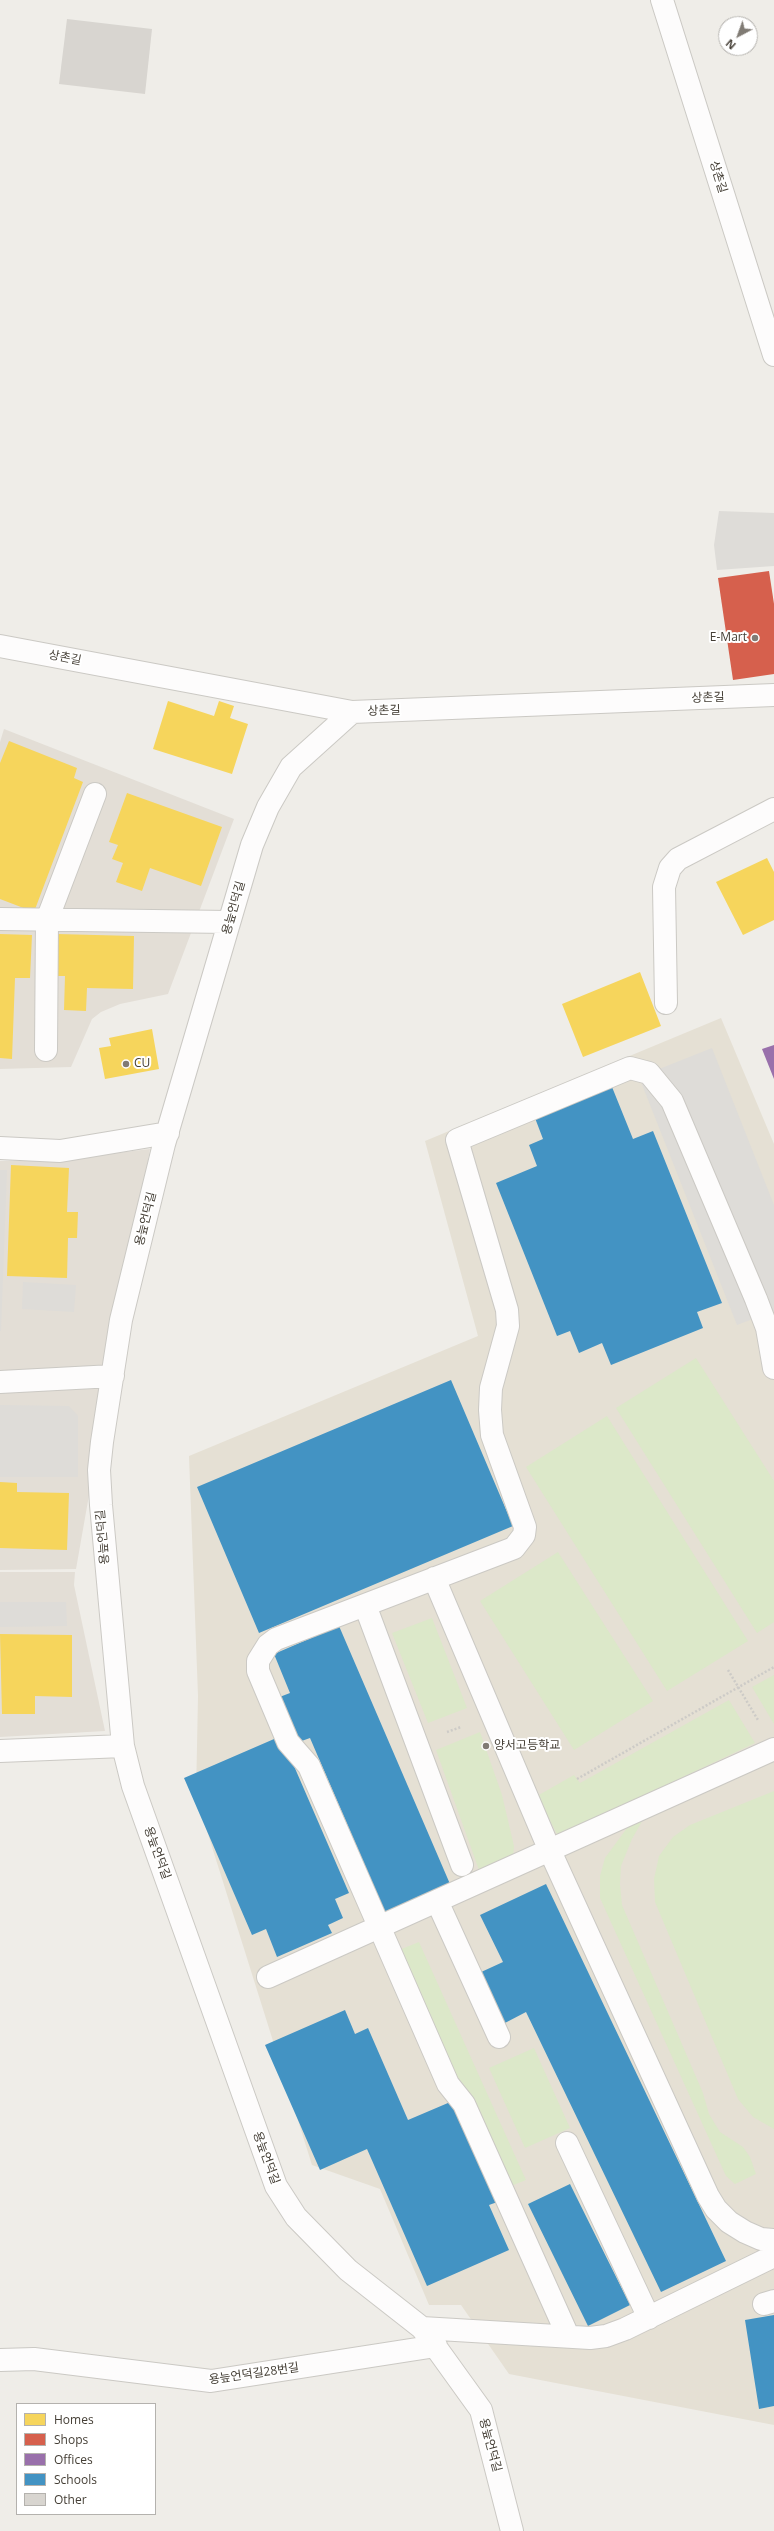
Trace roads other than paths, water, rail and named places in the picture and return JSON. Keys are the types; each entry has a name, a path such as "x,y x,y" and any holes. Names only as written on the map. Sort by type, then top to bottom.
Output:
{"street":[{"name":"상촌길","path":"662,0 774,355"},
{"name":"상촌길","path":"0,646 352,712 774,695"},
{"name":"용늪언덕길","path":"352,712 291,767 268,807 252,845 168,1133 122,1320 112,1376 99,1470 100,1505 123,1746 133,1786 276,2186 296,2217 348,2270 422,2328 481,2410 512,2531"},
{"path":"46,1050 47,920 95,794"},
{"path":"666,1003 664,887 670,868 678,859 774,810"},
{"path":"0,919 229,922"},
{"path":"568,2336 464,2104 448,2084 309,1766 288,1742 258,1671 258,1661 268,1645 276,1639 514,1548 524,1535 525,1527 492,1435 490,1410 491,1388 508,1326 507,1310 457,1140 630,1068 649,1073 672,1101 767,1328 774,1368"},
{"path":"0,1148 60,1151 168,1133"},
{"path":"0,1382 112,1376"},
{"path":"434,1578 490,1715 550,1851 708,2196 730,2222 745,2232 761,2239 774,2240"},
{"path":"365,1606 462,1865"},
{"path":"0,1751 123,1746"},
{"path":"268,1977 774,1749"},
{"path":"437,1901 499,2037"},
{"path":"567,2143 649,2318"},
{"path":"422,2328 590,2338 606,2336 649,2318 774,2256"},
{"name":"용늪언덕길28번길","path":"0,2360 34,2359 211,2381 436,2346"}],"place":[{"name":"E-Mart","path":"755,638"},
{"name":"CU","path":"126,1064"},
{"name":"양서고등학교","path":"486,1746"}]}
